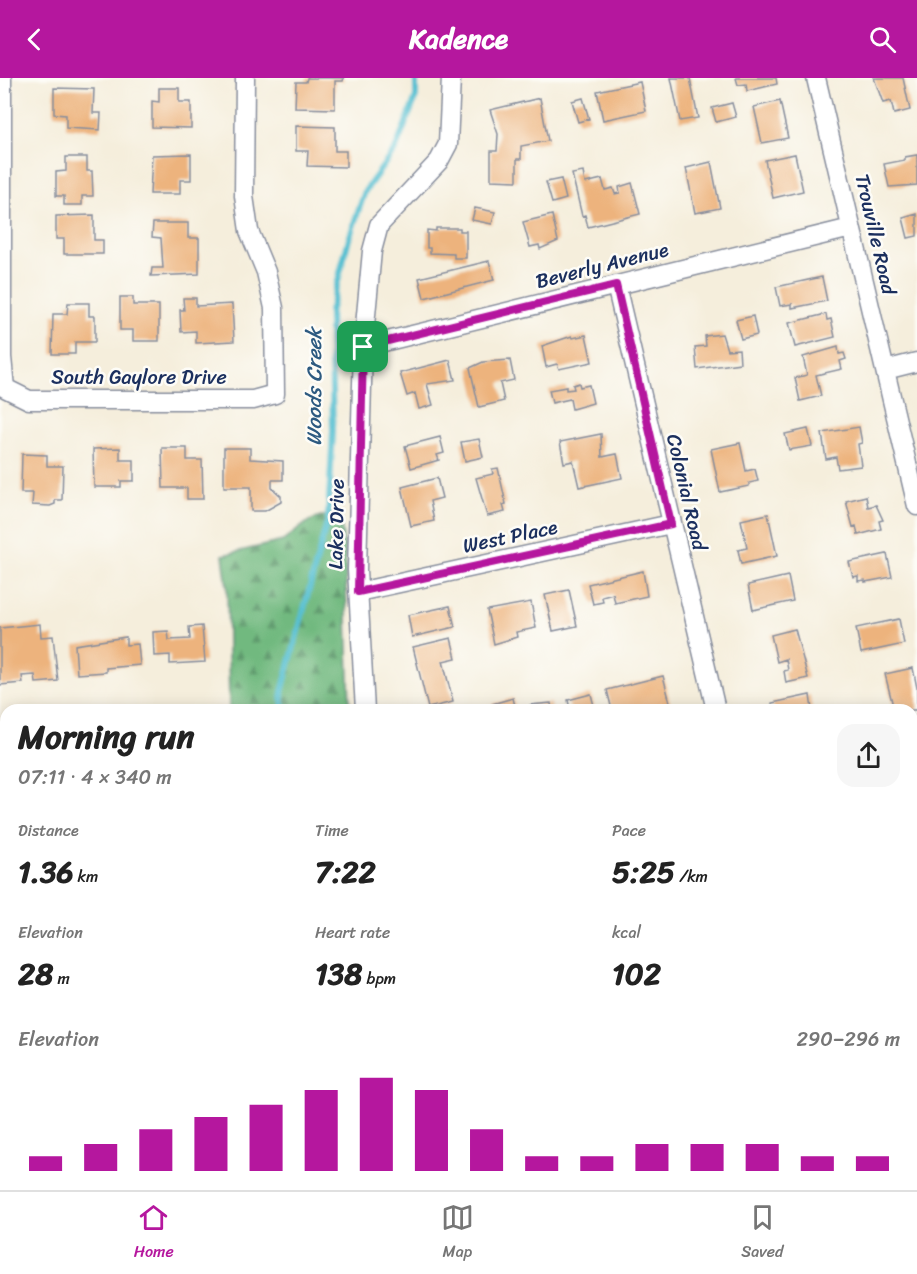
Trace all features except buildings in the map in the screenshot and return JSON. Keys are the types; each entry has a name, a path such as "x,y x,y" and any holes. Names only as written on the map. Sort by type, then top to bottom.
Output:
{"street":[{"name":"South Gaylore Drive","path":"2,78 2,357 5,388 29,400 253,400 275,394 274,308 266,272 249,231 244,196 245,78"},
{"name":"Trouville Road","path":"816,78 917,506"},
{"name":"Lake Drive","path":"365,704 358,592 363,347 372,251 379,225 439,161 448,144 453,79"},
{"name":"Beverly Avenue","path":"363,347 851,228"},
{"name":"Colonial Road","path":"616,285 715,704"},
{"path":"885,370 917,362"},
{"name":"West Place","path":"358,592 671,524"}],"green space":[{"path":"339,511 345,549 350,704 229,704 227,587 223,555 283,541 309,521"}],"waterway":[{"name":"Woods Creek","path":"283,704 282,692 328,518 333,431 330,312 348,242 365,191 396,148 416,97 416,78"}],"route":[{"path":"616,285 671,524 358,592 363,347 616,285"}]}
